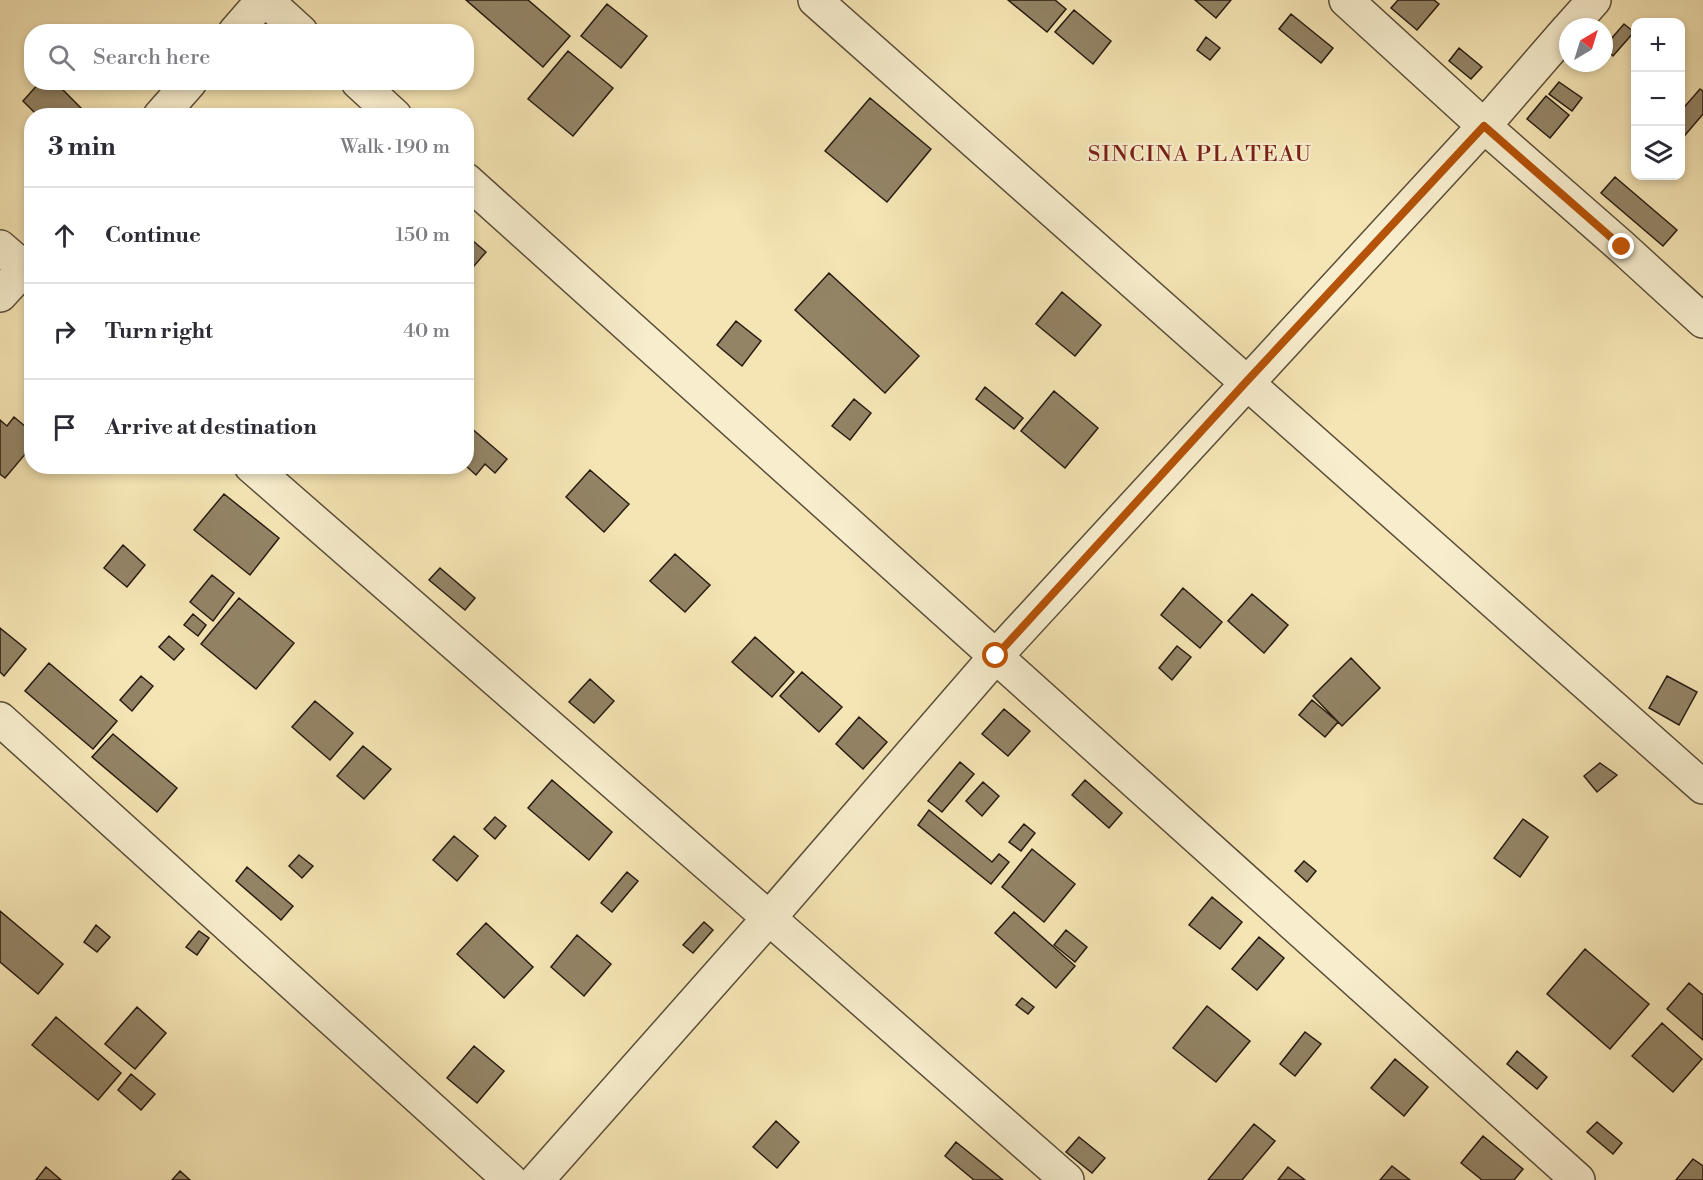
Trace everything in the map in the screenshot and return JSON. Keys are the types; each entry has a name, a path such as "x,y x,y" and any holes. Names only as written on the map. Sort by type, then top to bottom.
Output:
{"street":[{"path":"242,24 265,0 292,24"},
{"path":"815,0 1703,787"},
{"path":"1346,0 1703,321"},
{"path":"1578,18 1593,0"},
{"path":"537,1180 769,918 996,656 1484,126 1559,40"},
{"path":"167,108 183,90"},
{"path":"367,90 386,108"},
{"path":"474,187 1578,1180"},
{"path":"0,295 22,262"},
{"path":"261,474 1067,1180"},
{"path":"0,719 510,1180"}],"building":[{"path":"466,0 528,0 570,36 543,67"},
{"path":"1008,0 1055,0 1066,9 1047,32"},
{"path":"1195,0 1231,0 1216,18"},
{"path":"1398,0 1434,0 1439,4 1417,30 1391,8"},
{"path":"607,4 647,36 621,68 581,36"},
{"path":"1074,10 1111,41 1093,64 1055,32"},
{"path":"1291,14 1333,48 1321,63 1279,29"},
{"path":"1624,24 1631,30 1631,35 1613,56 1613,37"},
{"path":"1206,37 1220,48 1210,60 1197,50"},
{"path":"1459,48 1482,67 1471,79 1449,61"},
{"path":"568,51 613,88 573,136 528,99"},
{"path":"1559,82 1582,98 1572,111 1549,94"},
{"path":"1700,89 1703,91 1703,114 1685,135 1685,126 1685,106"},
{"path":"33,90 63,90 81,108 30,108 23,101"},
{"path":"1546,96 1569,115 1550,138 1527,119"},
{"path":"870,98 931,149 887,202 825,151"},
{"path":"1615,177 1677,230 1663,246 1601,193"},
{"path":"474,242 486,252 474,266"},
{"path":"829,273 919,356 885,393 795,310"},
{"path":"1062,292 1101,325 1075,356 1036,324"},
{"path":"736,321 761,341 742,366 717,345"},
{"path":"985,387 1023,418 1014,429 976,399"},
{"path":"1054,391 1098,428 1065,468 1021,431"},
{"path":"854,399 871,413 850,440 832,426"},
{"path":"14,417 24,425 24,455 5,478 0,474 0,420 7,426"},
{"path":"474,430 507,459 495,473 485,464 476,475 474,473"},
{"path":"590,470 629,504 604,532 566,497"},
{"path":"224,494 279,538 250,575 194,530"},
{"path":"123,545 145,565 127,587 104,568"},
{"path":"675,554 710,585 685,612 650,581"},
{"path":"440,568 475,598 465,610 429,580"},
{"path":"212,575 234,593 213,621 190,602"},
{"path":"1183,588 1222,622 1200,648 1161,615"},
{"path":"1252,594 1288,625 1264,653 1228,621"},
{"path":"239,598 294,643 256,689 201,644"},
{"path":"193,614 206,625 198,636 184,625"},
{"path":"0,628 26,649 4,676 0,672"},
{"path":"169,636 184,649 174,660 159,647"},
{"path":"755,637 794,672 772,697 732,662"},
{"path":"1177,646 1191,657 1172,680 1159,668"},
{"path":"1351,658 1380,688 1342,726 1313,696"},
{"path":"49,663 117,721 93,749 25,691"},
{"path":"802,672 842,707 819,732 780,696"},
{"path":"141,676 153,686 132,711 120,700"},
{"path":"1667,676 1697,692 1679,725 1649,708"},
{"path":"590,679 614,701 594,723 569,702"},
{"path":"1312,700 1338,722 1325,737 1299,715"},
{"path":"315,701 353,733 330,760 292,727"},
{"path":"1004,709 1030,731 1008,756 982,734"},
{"path":"859,717 887,742 863,769 836,744"},
{"path":"113,734 177,788 157,812 92,757"},
{"path":"363,746 391,769 364,799 337,776"},
{"path":"960,762 974,774 942,812 928,801"},
{"path":"1600,763 1617,775 1597,792 1584,776"},
{"path":"552,780 612,832 589,860 528,808"},
{"path":"1085,780 1122,813 1109,828 1072,795"},
{"path":"983,782 999,796 982,816 966,801"},
{"path":"929,810 992,862 999,854 1009,862 991,884 918,825"},
{"path":"495,817 506,826 495,839 484,829"},
{"path":"1523,819 1548,837 1520,877 1494,858"},
{"path":"1024,824 1035,833 1021,851 1009,842"},
{"path":"454,836 478,856 457,881 433,860"},
{"path":"1032,849 1075,884 1044,922 1002,887"},
{"path":"299,855 313,866 302,878 289,866"},
{"path":"1304,861 1316,871 1307,882 1295,871"},
{"path":"247,867 293,906 281,920 236,881"},
{"path":"627,872 638,881 612,912 601,903"},
{"path":"1212,897 1242,922 1220,949 1189,925"},
{"path":"0,911 63,964 38,994 0,962"},
{"path":"1014,912 1075,966 1056,988 995,933"},
{"path":"704,922 713,930 693,953 683,945"},
{"path":"486,923 533,967 504,998 457,954"},
{"path":"96,925 110,937 97,952 84,942"},
{"path":"1066,930 1087,947 1075,962 1054,945"},
{"path":"199,931 209,938 197,955 186,947"},
{"path":"577,935 611,964 584,996 551,967"},
{"path":"1259,937 1284,958 1257,990 1232,969"},
{"path":"1585,949 1649,1004 1610,1049 1547,994"},
{"path":"1689,983 1703,995 1703,1040 1667,1009"},
{"path":"1022,998 1034,1007 1028,1014 1016,1005"},
{"path":"1207,1006 1250,1041 1216,1082 1173,1048"},
{"path":"137,1007 166,1033 135,1069 105,1044"},
{"path":"56,1017 121,1073 98,1100 32,1045"},
{"path":"1662,1023 1702,1059 1673,1092 1632,1056"},
{"path":"1305,1032 1321,1044 1295,1076 1280,1064"},
{"path":"474,1046 504,1071 477,1103 447,1078"},
{"path":"1517,1051 1547,1077 1537,1089 1507,1064"},
{"path":"1395,1059 1428,1087 1404,1116 1371,1088"},
{"path":"131,1074 155,1094 141,1110 118,1090"},
{"path":"776,1121 799,1142 777,1168 753,1147"},
{"path":"1597,1122 1622,1143 1613,1154 1587,1132"},
{"path":"1254,1124 1275,1141 1242,1180 1208,1180"},
{"path":"1483,1136 1523,1169 1514,1180 1482,1180 1461,1163"},
{"path":"1079,1137 1105,1158 1092,1173 1066,1152"},
{"path":"956,1142 1003,1180 974,1180 945,1156"},
{"path":"1693,1159 1703,1166 1703,1180 1676,1180"},
{"path":"1392,1166 1410,1180 1380,1180"},
{"path":"46,1167 61,1180 36,1180"},
{"path":"1288,1167 1305,1180 1278,1180"},
{"path":"180,1171 190,1180 172,1180"}],"district":[{"name":"SINCINA PLATEAU","path":"1200,154"}],"route":[{"path":"996,656 1484,126 1622,247"}]}
